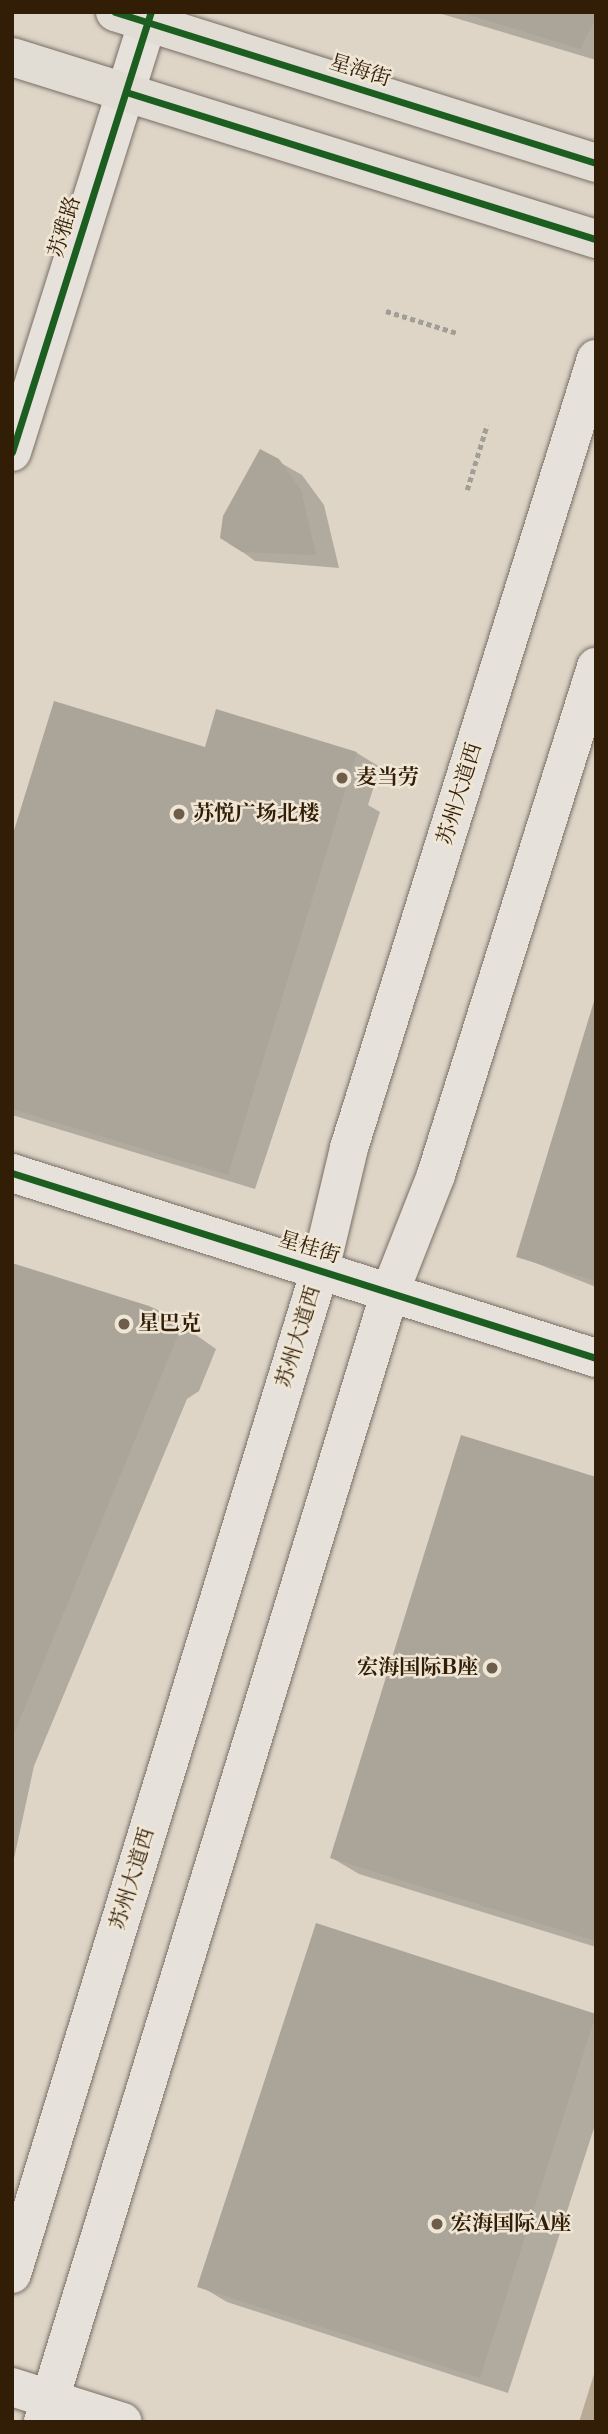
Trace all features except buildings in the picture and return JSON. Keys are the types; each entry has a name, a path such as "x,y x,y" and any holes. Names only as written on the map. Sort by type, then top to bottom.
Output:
{"main road":[{"name":"苏雅路","path":"12,453 126,92 138,16"},
{"name":"星海街","path":"138,16 596,163"},
{"path":"12,57 596,239"},
{"name":"苏州大道西","path":"12,2274 320,1270 349,1148 596,359"},
{"path":"47,2410 390,1292 436,1175 596,667"},
{"name":"星桂街","path":"12,1173 596,1358"},
{"path":"12,2387 47,2410 123,2422"}],"path":[{"path":"386,311 457,333"},
{"path":"467,490 487,425"}],"shaded area":[{"path":"596,2368 596,2422 579,2422"}],"cycle path":[{"path":"115,12 596,163"},
{"path":"12,452 151,12"},
{"path":"126,92 596,239"},
{"path":"12,1173 596,1358"}],"place":[{"name":"麦当劳","path":"342,778"},
{"name":"苏悦广场北楼","path":"179,814"},
{"name":"星巴克","path":"124,1324"},
{"name":"宏海国际B座","path":"492,1668"},
{"name":"宏海国际A座","path":"437,2224"}]}
